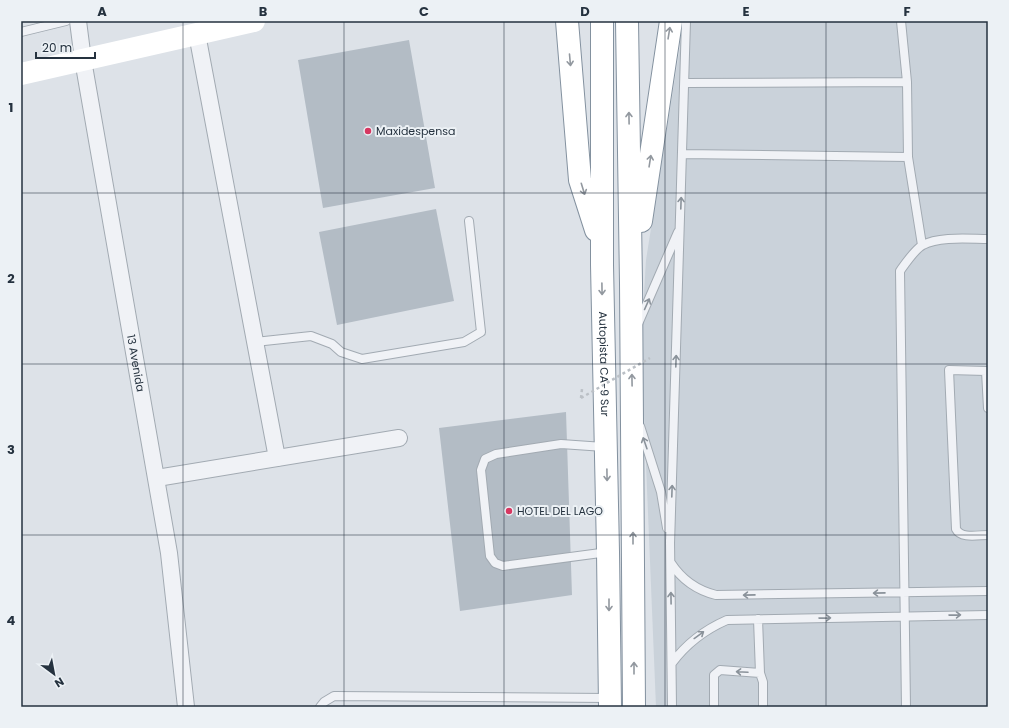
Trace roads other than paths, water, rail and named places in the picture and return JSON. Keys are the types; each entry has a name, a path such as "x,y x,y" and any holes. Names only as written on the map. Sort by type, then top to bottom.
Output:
{"main road":[{"path":"21,74 254,21"},
{"path":"567,21 580,180 602,250"},
{"name":"Autopista CA-9 Sur","path":"602,21 602,250 610,703"},
{"path":"627,21 632,339 634,707"},
{"path":"631,283 671,21"}],"street":[{"name":"13 Avenida","path":"78,21 83,60 170,553 186,707"},
{"path":"197,34 277,458"},
{"path":"157,478 399,438"}],"lane":[{"path":"21,32 66,21"},
{"path":"672,707 670,544 686,21"},
{"path":"901,21 907,82 908,157 922,245"},
{"path":"684,83 907,82"},
{"path":"682,154 908,157"},
{"path":"255,342 310,336 332,344 341,352 362,359 464,342 481,332 469,221"},
{"path":"632,339 680,228"},
{"path":"906,707 900,271 922,245 939,240 988,239"},
{"path":"988,408 986,371 950,369 948,371 956,529 964,535 988,535"},
{"path":"632,404 661,492 670,544"},
{"path":"606,447 561,444 496,454 484,459 481,470 490,556 495,563 503,566 608,552"},
{"path":"671,563 678,574 687,582 698,589 716,595 988,591"},
{"path":"672,663 691,641 714,625 727,620 988,615"},
{"path":"758,619 760,672 763,682 763,707"},
{"path":"714,707 714,675 720,670 760,672"},
{"path":"320,707 324,702 334,696 610,703"}],"place":[{"name":"Maxidespensa","path":"368,131"},
{"name":"HOTEL DEL LAGO","path":"509,511"}]}
